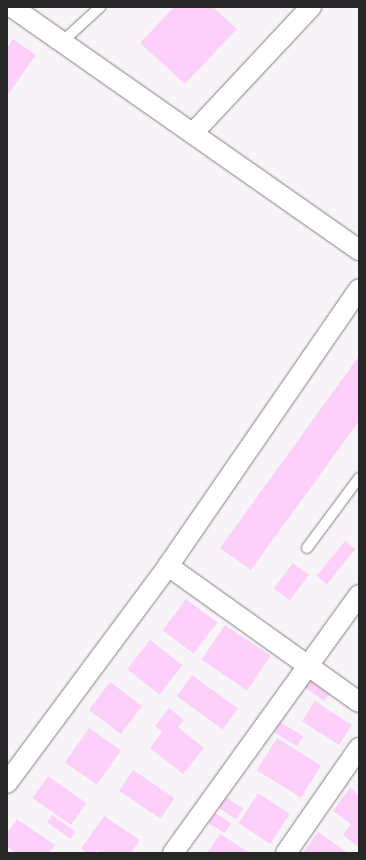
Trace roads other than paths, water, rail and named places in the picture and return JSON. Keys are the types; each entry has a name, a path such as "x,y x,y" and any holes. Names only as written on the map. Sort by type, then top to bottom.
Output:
{"street":[{"path":"12,7 359,250"},
{"path":"193,134 311,7"},
{"path":"7,783 168,566 359,289"},
{"path":"168,566 359,702"},
{"path":"173,853 359,595"},
{"path":"286,853 359,748"}],"lane":[{"path":"62,42 100,7"},
{"path":"307,548 359,478"}]}
